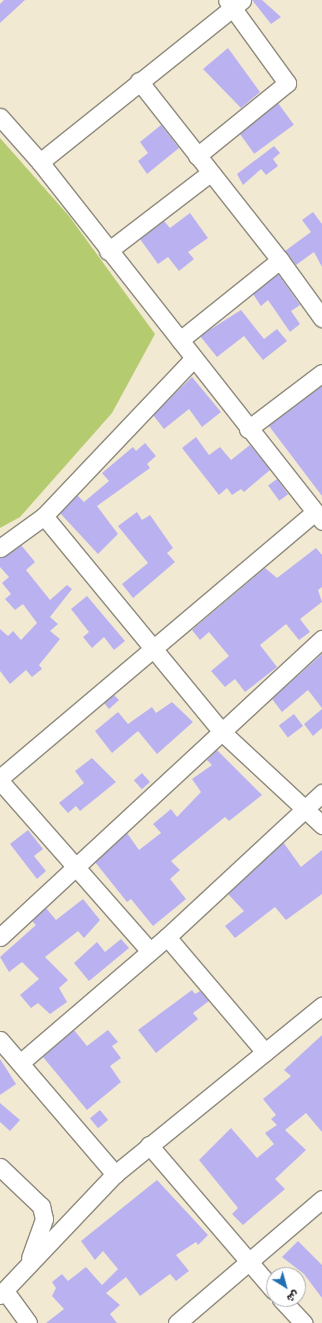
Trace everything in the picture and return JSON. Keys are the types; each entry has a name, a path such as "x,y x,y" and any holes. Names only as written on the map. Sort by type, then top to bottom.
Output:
{"street":[{"path":"40,162 234,2 286,83 197,156"},
{"path":"139,81 280,260 322,318"},
{"path":"0,118 40,162 108,251 180,340 193,359 318,517 0,778"},
{"path":"108,251 210,173"},
{"path":"180,340 280,260"},
{"path":"0,548 44,516 193,359"},
{"path":"248,429 322,374"},
{"path":"44,516 156,649 222,732 306,807 322,825"},
{"path":"0,937 78,868 322,639"},
{"path":"0,781 150,951"},
{"path":"20,1062 167,937 322,793"},
{"path":"167,937 265,1052"},
{"path":"28,1323 3,1293 27,1267 115,1174 322,1006"},
{"path":"0,1040 115,1174"},
{"path":"149,1145 266,1282"},
{"path":"0,1167 41,1206 44,1219 27,1267"},
{"path":"177,1323 322,1199"},
{"path":"288,1307 303,1323"}],"green space":[{"path":"0,138 69,216 155,334 112,413 20,517 0,528"}],"building":[{"path":"4,0 25,0 0,23 0,4"},
{"path":"252,0 262,0 281,17 271,24"},
{"path":"228,48 260,92 241,108 203,69"},
{"path":"278,103 294,125 254,154 238,132"},
{"path":"161,125 179,148 147,174 138,161 148,153 140,142"},
{"path":"274,146 280,153 273,159 278,166 266,175 261,169 243,185 237,174"},
{"path":"313,212 322,224 322,267 314,252 296,265 285,251 311,232 302,220"},
{"path":"190,213 208,238 188,252 194,259 179,271 168,257 158,264 140,239 164,221 170,228"},
{"path":"278,274 300,305 291,311 300,324 290,332 268,300 261,306 253,294"},
{"path":"241,310 264,339 277,329 287,341 263,360 244,336 217,357 200,336"},
{"path":"192,377 221,412 202,427 189,409 164,429 153,415"},
{"path":"322,386 322,496 269,426"},
{"path":"196,437 209,455 220,447 231,460 250,445 270,470 244,492 241,489 232,495 227,488 219,495 182,448"},
{"path":"145,443 156,456 147,464 150,468 97,506 118,534 98,554 60,513 77,495 84,502 109,481 102,473 133,447 136,451"},
{"path":"277,479 288,494 279,501 268,485"},
{"path":"137,512 142,520 150,515 173,548 167,553 175,562 133,598 122,584 148,563 118,526"},
{"path":"21,545 35,562 26,570 50,600 67,585 72,589 50,617 58,624 50,631 60,639 39,665 42,669 32,677 26,670 10,684 0,671 0,629 8,636 13,631 21,640 37,623 23,604 15,610 5,599 11,594 2,583 9,577 0,567 0,558"},
{"path":"316,548 322,555 322,587 318,590 322,602 300,619 310,632 299,640 286,624 260,645 277,667 245,692 235,679 225,687 211,671 229,656 209,632 200,640 192,630 265,568 277,578"},
{"path":"87,596 125,641 114,650 104,637 92,648 83,637 89,632 71,609"},
{"path":"322,654 322,708 308,690 282,712 272,699"},
{"path":"114,695 119,700 109,709 104,703"},
{"path":"172,702 193,722 157,754 138,731 112,753 95,731 118,712 128,724 152,707 156,713"},
{"path":"322,709 322,728 313,736 304,724"},
{"path":"294,714 303,726 288,737 279,725"},
{"path":"217,750 262,795 229,821 225,817 171,861 180,870 170,879 186,899 153,926 131,899 127,902 95,862 127,833 139,850 161,833 153,824 171,809 177,817 201,792 192,779 212,765 207,760"},
{"path":"92,758 116,782 80,811 76,806 68,813 59,803 84,783 75,771"},
{"path":"142,773 150,782 142,789 134,780"},
{"path":"28,830 43,849 34,856 46,871 37,879 10,844"},
{"path":"283,842 301,867 322,850 322,894 286,920 275,907 235,938 225,926 244,911 228,894"},
{"path":"83,899 100,920 84,938 78,931 45,957 68,980 59,988 67,1002 50,1014 38,1003 31,1008 20,995 39,979 22,962 9,972 0,957 36,925 32,921 46,908 56,920"},
{"path":"121,939 129,948 89,981 74,963 97,942 105,952"},
{"path":"192,990 195,994 200,991 209,1001 193,1013 198,1019 156,1053 138,1030"},
{"path":"74,1030 87,1046 108,1030 118,1042 112,1046 121,1058 110,1066 121,1082 87,1110 43,1057"},
{"path":"322,1035 322,1132 306,1113 285,1130 306,1150 275,1179 285,1189 243,1225 232,1214 238,1208 199,1160 231,1128 257,1158 274,1144 265,1133 277,1125 271,1119 276,1115 263,1099 291,1076 284,1070"},
{"path":"0,1059 16,1084 0,1095"},
{"path":"0,1103 20,1120 10,1131 0,1122"},
{"path":"100,1110 108,1120 98,1128 90,1118"},
{"path":"157,1180 208,1235 198,1245 196,1242 176,1255 189,1271 176,1281 170,1274 140,1296 126,1277 106,1293 120,1305 110,1314 117,1323 46,1323 64,1309 52,1296 56,1288 52,1282 62,1274 68,1281 86,1267 102,1285 118,1269 103,1251 95,1260 81,1241"},
{"path":"298,1241 322,1265 322,1298 306,1277 306,1267 295,1267 282,1257"}]}
